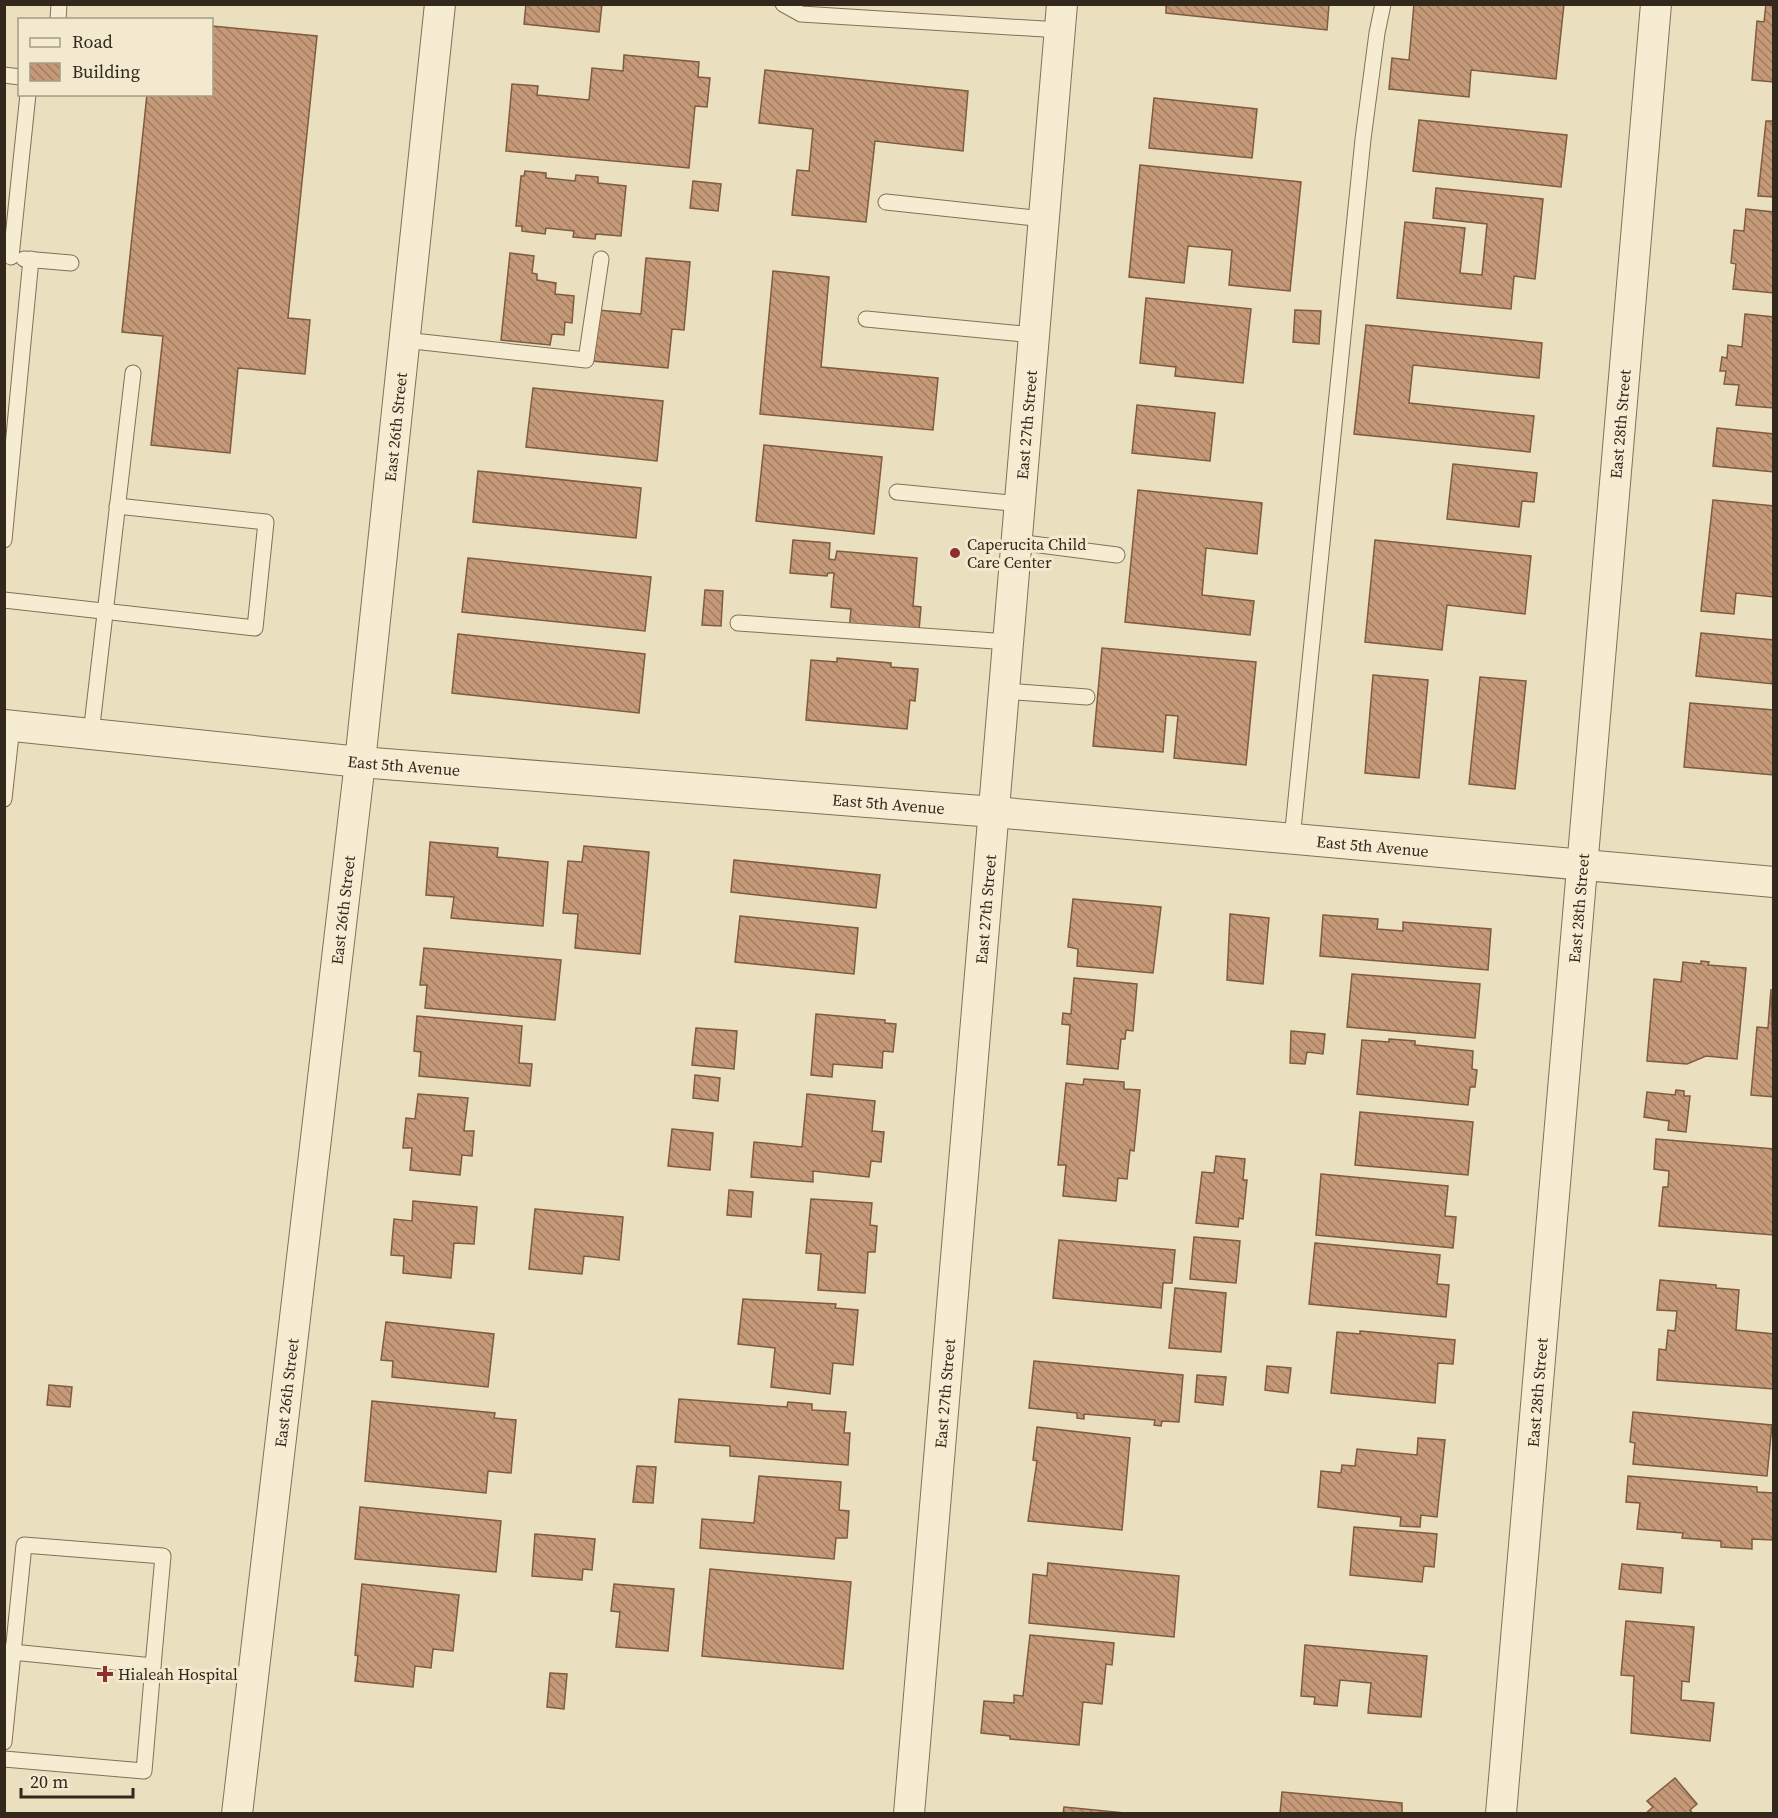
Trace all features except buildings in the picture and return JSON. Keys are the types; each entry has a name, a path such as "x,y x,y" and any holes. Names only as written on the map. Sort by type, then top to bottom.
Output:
{"street":[{"name":"East 26th Street","path":"237,1814 360,762 440,4"},
{"name":"East 28th Street","path":"1501,1814 1656,4"},
{"name":"East 27th Street","path":"909,1814 1061,17"},
{"name":"East 5th Avenue","path":"8,726 360,762 994,812 1773,882"}],"lane":[{"path":"783,4 801,14 1061,17"},
{"path":"1292,839 1363,139 1383,4"},
{"path":"28,96 8,257 71,263"},
{"path":"886,202 1044,219"},
{"path":"4,540 31,259"},
{"path":"404,340 586,360 601,259"},
{"path":"866,319 1034,335"},
{"path":"91,734 133,373"},
{"path":"897,492 1021,504"},
{"path":"4,600 255,628 266,522 117,506"},
{"path":"1017,542 1117,555"},
{"path":"738,623 1009,642"},
{"path":"1004,691 1087,697"},
{"path":"4,799 8,726"},
{"path":"4,1742 8,1652 24,1545 163,1556 144,1771 4,1759"},
{"path":"8,1652 153,1666"}],"place":[{"name":"Caperucita Child Care Center","path":"955,553"},
{"name":"Hialeah Hospital","path":"105,1674"}]}
